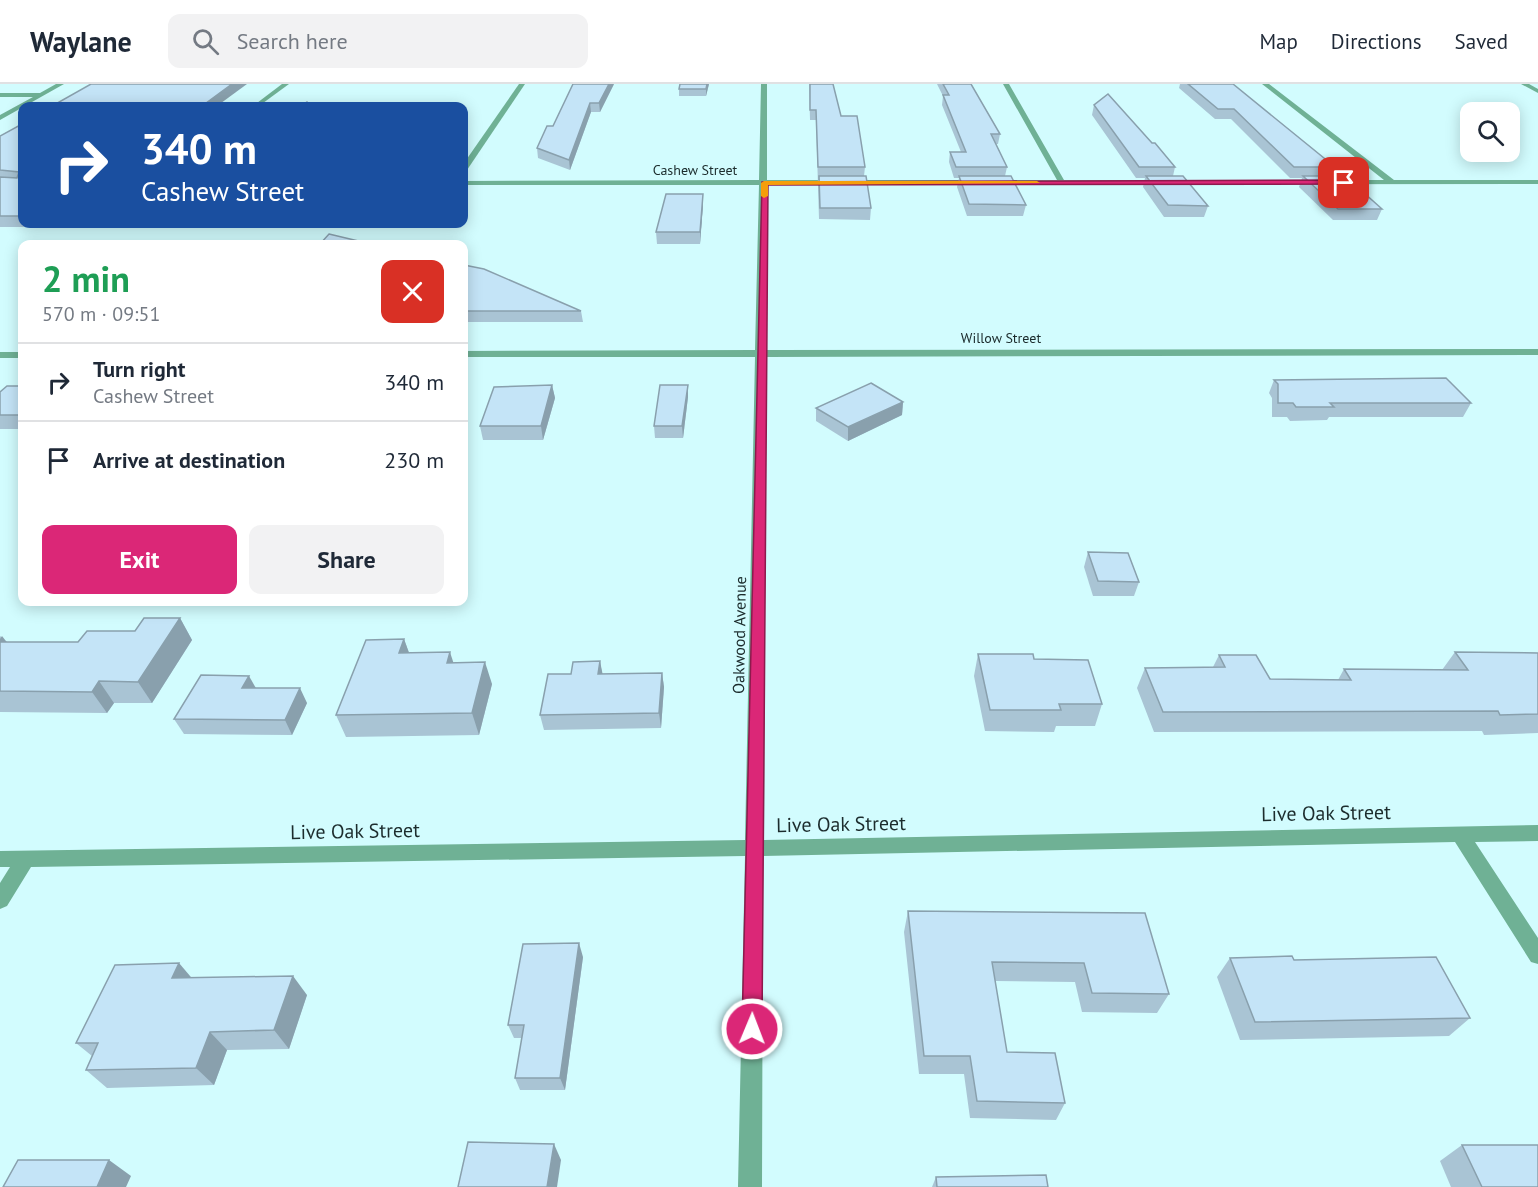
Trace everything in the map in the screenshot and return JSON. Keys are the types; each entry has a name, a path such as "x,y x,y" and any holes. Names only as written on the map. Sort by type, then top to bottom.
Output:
{"street":[{"path":"29,102 61,84"},
{"path":"261,102 286,84"},
{"path":"468,162 522,84"},
{"name":"Oakwood Avenue","path":"750,1187 764,84"},
{"path":"1006,84 1062,183"},
{"path":"1265,84 1392,182"},
{"path":"1524,84 1538,91"},
{"path":"0,95 42,95"},
{"path":"0,118 18,108"},
{"name":"Cashew Street","path":"468,183 1538,182"},
{"name":"Willow Street","path":"468,354 1538,352"},
{"path":"0,355 18,355"},
{"name":"Live Oak Street","path":"0,859 754,848 1538,832"},
{"path":"1460,833 1538,955"},
{"path":"0,900 26,858"}],"building":[{"path":"91,84 232,84 207,102 59,102"},
{"path":"573,84 609,84 599,103 590,103 569,160 537,148 547,126 553,126"},
{"path":"680,84 707,84 706,89 679,89"},
{"path":"810,84 833,84 841,116 857,116 865,167 818,167 816,110 810,110"},
{"path":"943,84 971,84 1000,134 991,134 1007,167 956,167 950,152 966,152 943,95 949,95"},
{"path":"1188,84 1233,84 1335,167 1294,167 1234,109 1218,109"},
{"path":"1108,94 1175,167 1139,167 1094,105"},
{"path":"18,126 18,172 0,170 0,136"},
{"path":"18,175 18,216 0,216 0,177 17,178"},
{"path":"819,176 866,176 871,208 820,208"},
{"path":"959,176 1011,176 1026,205 969,204"},
{"path":"1146,176 1183,176 1208,206 1168,205"},
{"path":"1303,176 1345,176 1382,209 1338,209"},
{"path":"666,194 703,194 700,232 656,232"},
{"path":"329,234 354,240 324,240"},
{"path":"468,266 484,269 581,311 468,311"},
{"path":"1446,378 1471,403 1330,403 1334,407 1296,407 1293,403 1278,403 1278,384 1274,380"},
{"path":"871,383 903,402 848,427 816,408"},
{"path":"552,385 541,426 480,426 494,387"},
{"path":"660,385 688,385 682,426 654,426"},
{"path":"7,386 18,386 18,415 0,415 0,392"},
{"path":"1088,552 1128,553 1139,582 1098,581"},
{"path":"144,618 180,618 138,682 99,681 92,692 0,691 0,642 78,642 87,631 135,631"},
{"path":"404,639 399,653 450,652 447,663 485,662 472,713 336,715 366,640"},
{"path":"1455,652 1538,653 1538,714 1500,715 1498,711 1163,712 1145,668 1225,667 1219,655 1256,655 1270,679 1351,680 1344,669 1468,670"},
{"path":"978,654 1033,654 1034,659 1088,660 1102,704 1059,704 1061,710 990,710"},
{"path":"600,661 598,674 662,673 659,713 540,715 548,674 571,674 573,662"},
{"path":"201,675 249,676 242,688 300,688 285,720 174,719"},
{"path":"908,911 1145,913 1169,994 1092,993 1084,963 992,962 1007,1052 1055,1053 1065,1103 977,1101 970,1056 924,1056"},
{"path":"579,943 560,1078 515,1078 524,1025 508,1025 523,944"},
{"path":"1292,956 1294,960 1436,957 1470,1018 1255,1022 1230,958"},
{"path":"179,963 172,978 293,976 274,1030 210,1032 196,1068 86,1070 98,1043 76,1043 115,965"},
{"path":"468,1142 554,1144 547,1187 458,1187"},
{"path":"1462,1145 1538,1145 1538,1187 1482,1187"},
{"path":"18,1160 109,1160 97,1187 3,1187"},
{"path":"1046,1175 1048,1187 937,1187 936,1177"}],"slow traffic":[{"path":"764,196 764,183 1037,183"}],"route":[{"path":"752,1029 764,183 1344,183"}]}
